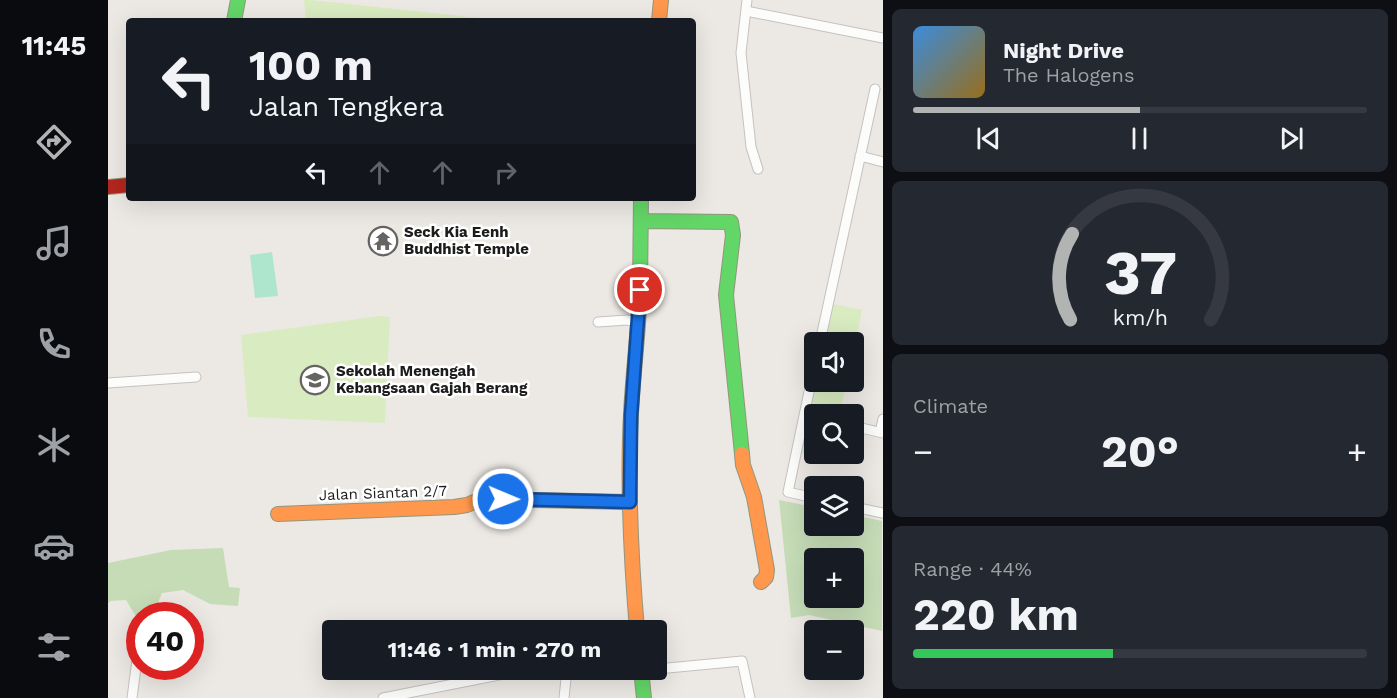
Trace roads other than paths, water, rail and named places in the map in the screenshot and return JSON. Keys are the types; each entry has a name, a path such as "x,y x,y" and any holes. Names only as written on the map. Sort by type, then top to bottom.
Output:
{"street":[{"path":"235,18 238,0"},
{"path":"659,18 661,0"},
{"path":"747,0 741,53 751,147 758,169"},
{"path":"746,11 882,38"},
{"path":"822,332 875,89"},
{"path":"860,156 882,162"},
{"path":"108,187 126,185"},
{"path":"637,620 632,569 630,502 631,416 639,322 642,201"},
{"path":"641,221 731,222 733,236 726,295 743,465 753,497 767,570 766,577 761,582"},
{"path":"598,322 627,320 639,322"},
{"path":"108,382 196,377"},
{"path":"804,496 788,492 809,392"},
{"path":"864,429 881,433 882,419"},
{"name":"Jalan Siantan 2/7","path":"278,514 454,507 467,505 482,498 630,502"},
{"path":"864,509 882,513"},
{"path":"667,667 742,661 750,698"},
{"path":"132,698 134,680"},
{"path":"382,698 474,680"},
{"path":"564,698 566,680"},
{"path":"644,698 646,680"}],"place":[{"name":"Seck Kia Eenh Buddhist Temple","path":"383,241"},
{"name":"Sekolah Menengah Kebangsaan Gajah Berang","path":"315,380"}]}
